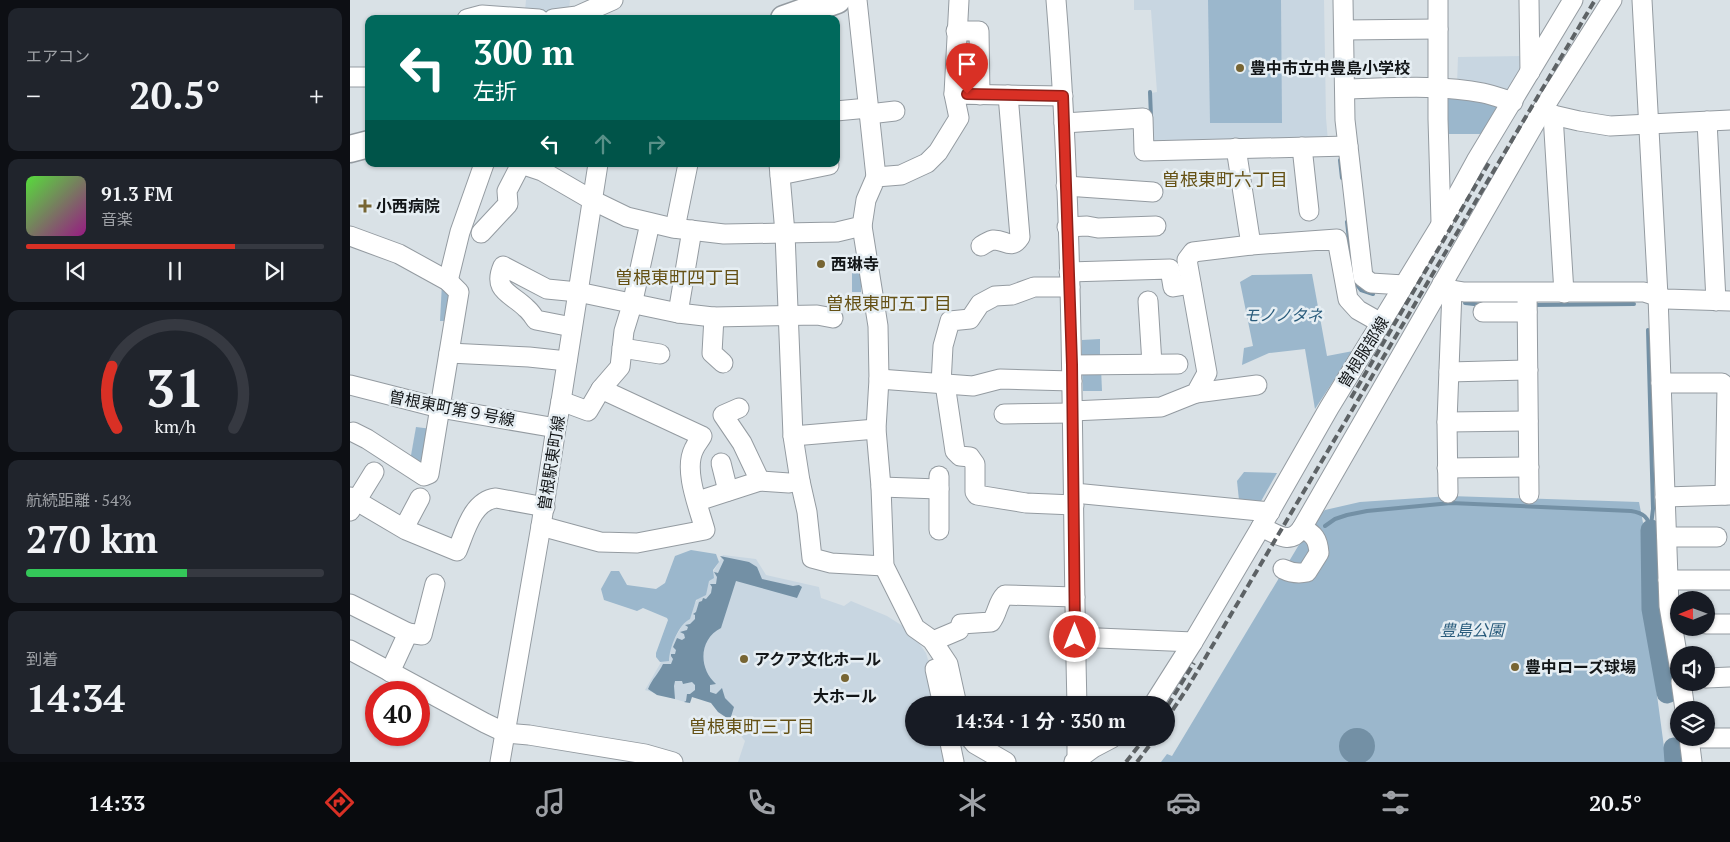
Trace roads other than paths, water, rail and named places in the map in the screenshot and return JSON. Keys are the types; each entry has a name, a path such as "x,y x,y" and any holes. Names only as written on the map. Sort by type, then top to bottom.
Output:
{"highway":[{"path":"788,12 837,0"},
{"path":"350,149 365,145"}],"street":[{"path":"568,15 613,0"},
{"path":"857,0 876,177 866,200 862,226 878,326 879,380 876,429 881,487 884,566 915,628 930,651 942,696"},
{"path":"876,177 901,175 927,163 938,152 959,118 954,94 959,0"},
{"path":"1056,0 1063,96 1068,227 1077,696"},
{"path":"1343,0 1345,120 1363,276 1372,282 1404,285"},
{"path":"1438,0 1442,223"},
{"path":"1529,0 1530,73"},
{"name":"曽根服部線","path":"1159,696 1193,642 1329,408 1442,223 1476,161 1574,0"},
{"path":"1191,284 1173,287 1170,269 1069,280 1034,287 1012,294 995,296 980,304 970,319 950,321 943,346 943,384 955,451 960,456 970,457 975,464 977,495 1026,503 1074,499 1265,520 1286,538 1297,535 1447,287 1612,0"},
{"path":"1642,0 1658,296 1670,609"},
{"path":"478,13 498,15"},
{"path":"1344,30 1438,29"},
{"path":"956,31 979,31 980,95"},
{"path":"350,77 365,77"},
{"path":"1345,89 1439,88 1485,93 1512,102"},
{"path":"954,94 1063,96"},
{"path":"980,246 993,240 1010,244 1017,241 1020,236 1008,95"},
{"path":"840,111 895,111"},
{"path":"1548,112 1579,122 1610,126 1730,120"},
{"path":"1548,112 1564,293"},
{"path":"1064,123 1143,118 1144,151 1348,146"},
{"path":"1483,312 1527,304 1564,293 1644,292 1666,299 1723,301 1707,121"},
{"path":"1302,147 1309,211"},
{"path":"1236,148 1251,245"},
{"path":"448,281 460,232 483,167"},
{"path":"481,233 508,204 508,192 520,167"},
{"path":"530,167 542,171 592,200 627,217 650,223 724,234 837,232 862,226"},
{"name":"曽根駅東町線","path":"500,762 542,526 598,167"},
{"path":"678,313 688,167"},
{"path":"804,167 780,169 789,315 793,436 807,512 812,558 831,563 884,566"},
{"path":"1066,186 1153,192"},
{"path":"561,401 588,411 601,389 620,367 624,331 632,305 650,223"},
{"path":"1068,227 1156,226"},
{"path":"350,236 400,254 448,281 459,292 429,474 424,476 353,432"},
{"path":"1196,393 1208,373 1187,260 1193,252 1251,245 1337,239 1348,299 1358,310 1381,323"},
{"path":"572,328 536,320 527,308 501,289 498,276 502,266 547,289 578,292 632,305 678,313 714,317 817,315 833,318"},
{"path":"1447,287 1527,304"},
{"path":"1447,287 1449,372 1447,422 1448,493"},
{"path":"1148,301 1152,364"},
{"path":"1527,304 1529,494"},
{"path":"714,317 712,353 722,363"},
{"path":"622,348 660,354"},
{"path":"449,353 529,356 567,362"},
{"path":"879,380 973,386 1000,379 1152,364 1178,364"},
{"path":"1449,372 1528,370"},
{"path":"1661,383 1722,383 1727,388 1727,495 1665,497"},
{"name":"曽根東町第９号線","path":"350,385 440,408 556,428"},
{"path":"1004,414 1161,408 1196,393 1257,385"},
{"path":"542,526 600,542 637,543 705,530 689,468 693,450 702,436 601,389"},
{"path":"739,408 724,415 742,443 760,481"},
{"path":"1447,422 1528,420"},
{"path":"793,436 876,429"},
{"path":"720,464 728,491"},
{"path":"1447,468 1529,467"},
{"path":"374,472 364,490 352,503 457,551 469,520 480,504 488,499 496,498 544,507"},
{"path":"698,501 760,481 789,483 800,481"},
{"path":"881,487 939,482 939,530"},
{"path":"404,528 420,498"},
{"path":"1283,569 1298,574 1307,572 1320,553 1318,541 1312,533 1302,528"},
{"path":"1666,538 1717,537"},
{"path":"1668,580 1730,580"},
{"path":"932,641 959,630 961,624 991,622 995,616 999,600 1005,595 1075,597"},
{"path":"350,604 408,633 422,635 436,596"},
{"path":"1715,624 1730,624"},
{"path":"915,628 932,641 948,664 955,696"},
{"path":"390,672 408,633"},
{"path":"1075,637 1193,642"},
{"path":"350,650 506,733 645,754 673,762"},
{"path":"1715,678 1730,677"},
{"path":"1715,738 1730,738"},
{"path":"951,746 954,762"},
{"path":"978,746 1006,762"},
{"path":"1076,761 1077,746"},
{"path":"1076,761 1097,746"},
{"path":"1690,746 1692,762"}],"waterway":[{"path":"1150,92 1151,117"},
{"path":"1340,160 1342,178"},
{"path":"1347,222 1354,281 1361,290 1373,294"},
{"path":"1465,303 1483,305"},
{"path":"1533,305 1634,304"},
{"path":"1648,330 1653,509 1651,525"},
{"path":"1325,526 1335,519 1367,511 1451,503 1631,511 1645,516 1651,530"},
{"path":"1651,530 1652,609 1667,693"},
{"path":"1674,748 1675,762"}],"railway":[{"path":"1175,706 1595,0"},
{"path":"1351,398 1490,161"},
{"path":"1174,696 1194,663"},
{"path":"1126,762 1139,746"},
{"path":"1137,762 1149,746"}],"place":[{"name":"豊中市立中豊島小学校","path":"1240,68"},
{"name":"小西病院","path":"365,206"},
{"name":"西琳寺","path":"821,264"},
{"name":"アクア文化ホール","path":"744,659"},
{"name":"豊中ローズ球場","path":"1515,667"},
{"name":"大ホール","path":"845,678"}],"district":[{"name":"曽根東町六丁目","path":"1225,179"},
{"name":"曽根東町四丁目","path":"678,277"},
{"name":"曽根東町五丁目","path":"889,303"},
{"name":"曽根東町三丁目","path":"752,726"}],"park label":[{"name":"モノノタネ","path":"1283,315"},
{"name":"豊島公園","path":"1472,630"}]}
